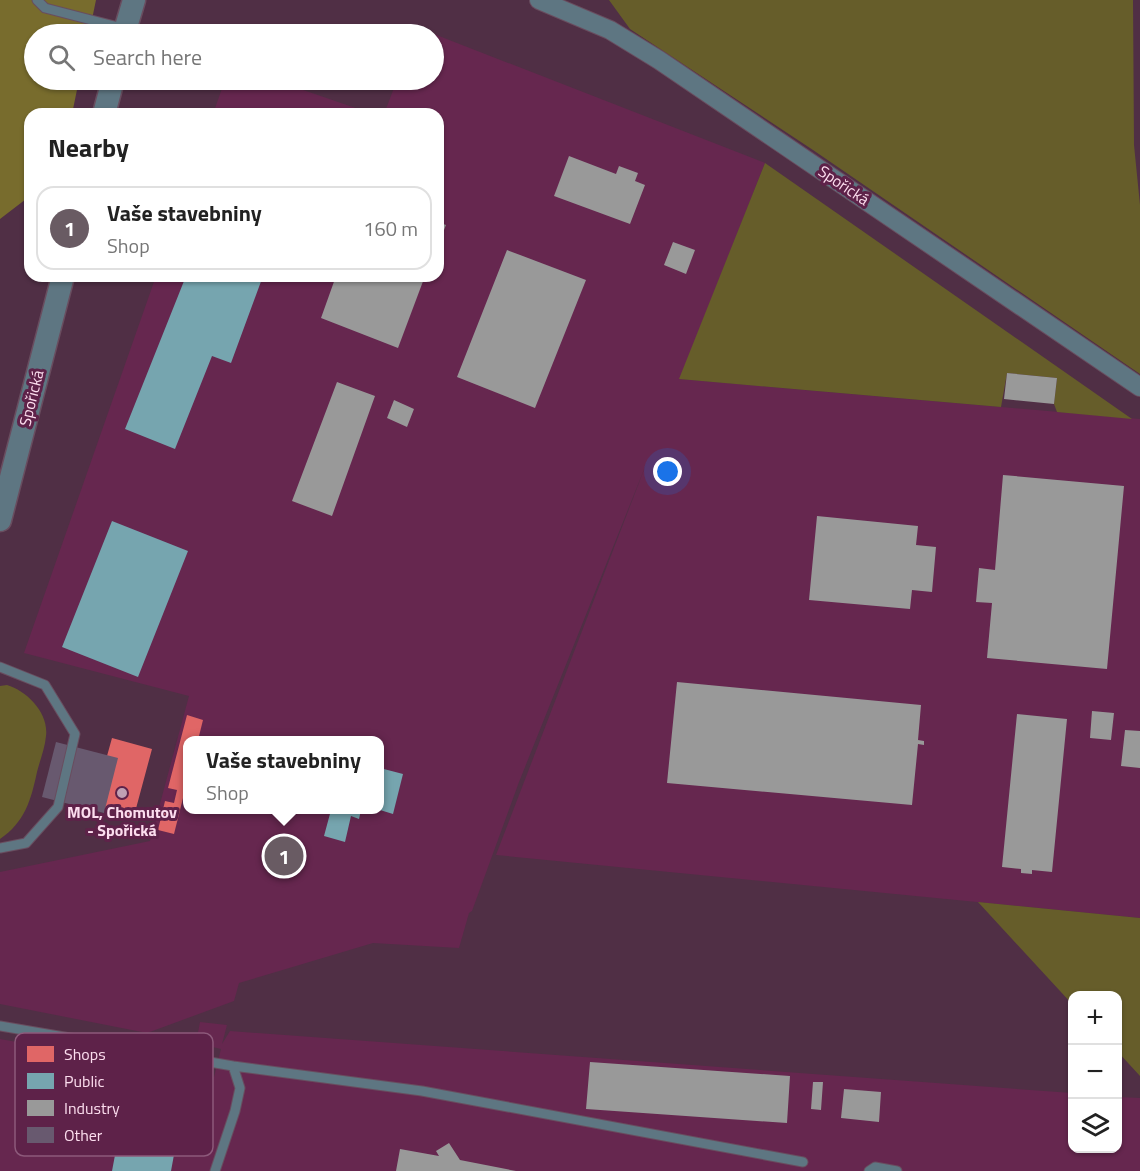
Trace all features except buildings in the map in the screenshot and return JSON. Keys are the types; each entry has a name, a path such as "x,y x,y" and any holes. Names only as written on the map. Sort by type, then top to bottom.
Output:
{"street":[{"path":"127,24 134,0"},
{"name":"Spořická","path":"539,0 610,30 660,60 1140,387"},
{"path":"106,108 110,90"},
{"name":"Spořická","path":"0,520 7,465 61,282"}],"lane":[{"path":"37,0 45,8 98,24"},
{"path":"0,667 45,686 75,734 58,807 26,843 0,848"},
{"path":"0,1026 41,1033"},
{"path":"213,1063 422,1091 803,1162"},
{"path":"215,1171 235,1111 240,1088 233,1066"},
{"path":"869,1171 875,1167 897,1171"}],"shaded area":[{"path":"0,0 96,0 91,24 24,24 24,90 77,90 73,108 24,108 24,201 0,219"},
{"path":"609,0 1133,0 1134,145 1140,205 1140,374 813,150 630,29"},
{"path":"444,38 765,163 680,379 1140,419 1140,918 496,855 647,462 519,782 472,911 469,913 459,948 373,943 239,983 234,1001 147,1033 0,1004 0,872 150,841 189,696 24,653 154,282 444,282 444,108 386,108 393,90 444,90"},
{"path":"221,90 303,90 356,108 215,108"},
{"path":"765,163 1132,419 1057,412 1054,404 1057,378 1007,373 1001,407 679,379"},
{"path":"7,685 22,692 35,704 44,719 46,736 26,810 9,832 0,839 0,686"},
{"path":"978,902 1140,918 1140,1076 1122,1056 1122,991 1068,991 1068,1000"},
{"path":"200,1022 227,1025 222,1044 230,1031 1068,1093 1068,1153 1122,1153 1122,1097 1140,1098 1140,1171 0,1171 0,1039 15,1042 15,1156 213,1156 213,1077 221,1049 213,1047 213,1033 198,1033"}],"place":[{"name":"MOL, Chomutov - Spořická","path":"122,793"},
{"name":"Vaše stavebniny","path":"284,856"}]}
